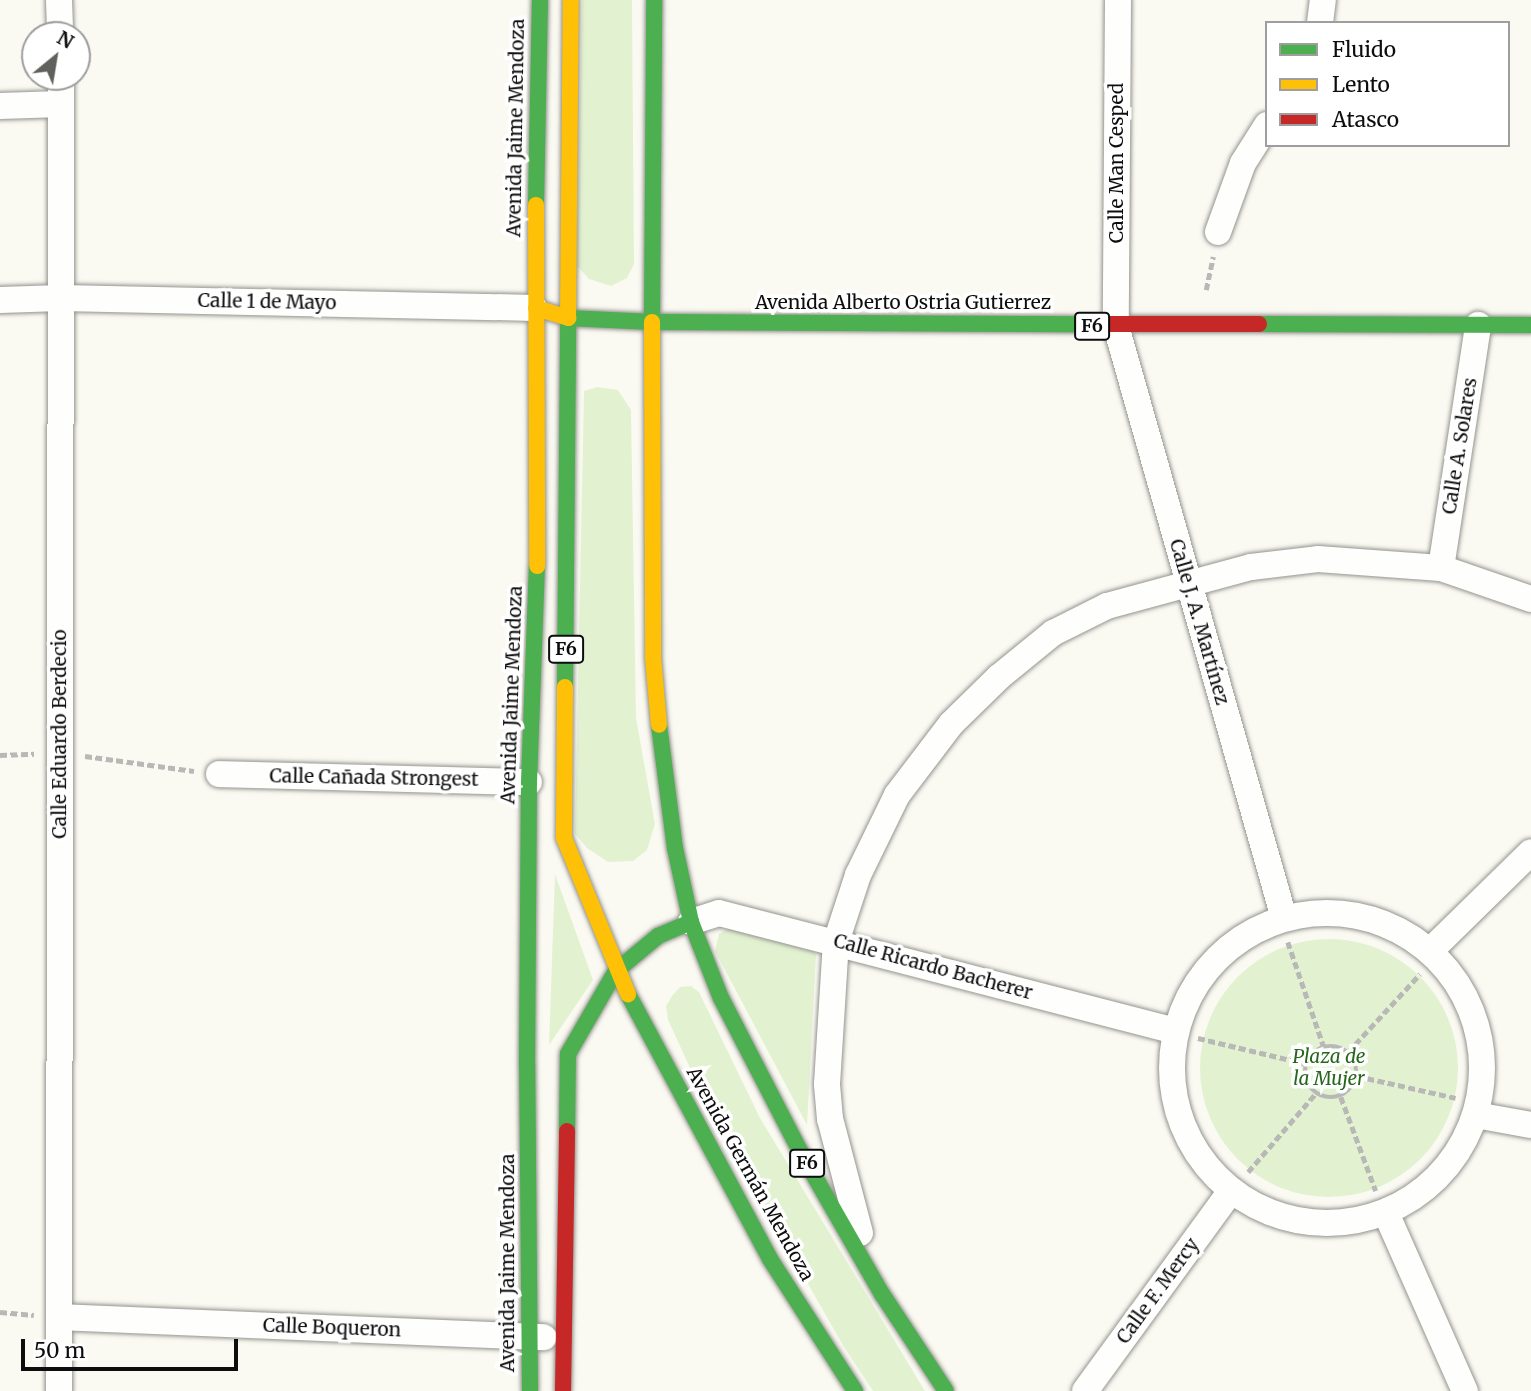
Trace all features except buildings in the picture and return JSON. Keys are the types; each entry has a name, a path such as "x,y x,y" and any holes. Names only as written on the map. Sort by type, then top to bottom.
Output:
{"main road":[{"name":"Avenida Jaime Mendoza","path":"530,1391 527,1063 529,782 537,614 534,308 540,0"},
{"path":"568,318 571,0"},
{"path":"652,323 654,0"},
{"name":"Avenida Alberto Ostria Gutierrez","path":"534,308 568,318 652,323 1531,325"},
{"name":"F6","path":"568,318 564,838 616,971"},
{"name":"F6","path":"652,323 653,657 661,756 675,848 691,922 733,1022 800,1151 882,1294 946,1391"},
{"path":"563,1391 568,1054 616,971 658,936 691,922"},
{"name":"Avenida Germán Mendoza","path":"616,971 769,1259 855,1391"}],"street":[{"path":"59,0 60,21"},
{"name":"Calle Man Cesped","path":"1116,326 1118,0"},
{"path":"1320,21 1323,0"},
{"name":"Calle Eduardo Berdecio","path":"58,1391 61,91"},
{"path":"0,106 61,104"},
{"path":"1218,232 1243,163 1265,128"},
{"name":"Calle 1 de Mayo","path":"0,300 61,298 534,308"},
{"name":"Calle A. Solares","path":"1441,568 1478,325"},
{"name":"Calle J. A. Martínez","path":"1116,326 1284,918"},
{"path":"882,1294 856,1223 830,1119 827,1084 836,942 858,875 897,795 951,724 999,677 1054,633 1107,606 1251,567 1318,559 1441,568 1531,599"},
{"name":"Calle Cañada Strongest","path":"219,774 529,782"},
{"path":"1437,958 1531,852"},
{"path":"1322,912 1361,916 1397,929 1437,958 1467,1001 1475,1020 1482,1051 1483,1083 1476,1115 1463,1146 1442,1174 1416,1197 1386,1213 1346,1223 1306,1223 1266,1211 1231,1191 1200,1158 1179,1119 1171,1076 1175,1031 1186,1000 1203,972 1226,949 1253,930 1284,918 1322,912"},
{"name":"Calle Ricardo Bacherer","path":"691,922 719,913 1175,1031"},
{"path":"1476,1115 1531,1125"},
{"name":"Calle F. Mercy","path":"1085,1391 1231,1191"},
{"path":"1386,1213 1465,1391"},
{"name":"Calle Boqueron","path":"59,1317 563,1338"}],"path":[{"path":"1199,325 1218,232"},
{"path":"60,753 219,774"},
{"path":"1284,918 1288,944 1324,1047"},
{"path":"1348,1052 1437,958"},
{"path":"1175,1031 1307,1064"},
{"path":"1332,1046 1348,1052 1357,1067 1357,1076 1349,1092 1341,1097 1332,1098 1316,1093 1306,1080 1307,1064 1311,1056 1324,1047 1332,1046"},
{"path":"1357,1076 1455,1097 1476,1115"},
{"path":"1231,1191 1316,1093"},
{"path":"1341,1097 1386,1213"}],"green space":[{"path":"582,0 632,0 634,264 627,278 611,286 589,279 577,266"},
{"path":"597,387 618,390 631,410 636,718 655,824 647,850 633,861 608,862 587,848 575,834 584,391"},
{"path":"555,874 593,980 549,1045"},
{"path":"734,925 799,941 816,954 807,1125 715,951 719,934"},
{"name":"Plaza de la Mujer","path":"1316,939 1342,939 1379,948 1401,960 1429,986 1449,1018 1456,1043 1456,1093 1449,1118 1437,1140 1411,1168 1379,1188 1367,1192 1342,1197 1316,1197 1279,1188 1257,1176 1229,1150 1209,1118 1205,1106 1200,1081 1200,1055 1209,1018 1221,996 1247,968 1279,948 1291,944"},
{"path":"691,986 699,992 760,1118 925,1391 873,1391 844,1347 713,1118 668,1020 666,1006 672,996 680,987"}],"traffic: fast":[{"path":"536,205 540,0"},
{"path":"652,322 654,0"},
{"path":"565,687 568,318 652,322 1095,324"},
{"path":"1259,324 1531,325"},
{"path":"530,1391 527,1063 529,782 537,566"},
{"path":"659,725 675,848 691,922 721,998 800,1151 882,1294 946,1391"},
{"path":"567,1131 568,1054 616,971 658,936 691,922"},
{"path":"628,994 770,1259 855,1391"}],"traffic: slow":[{"path":"536,308 568,318 571,0"},
{"path":"536,205 537,566"},
{"path":"652,322 653,657 659,725"},
{"path":"565,687 564,838 628,994"}],"traffic: jam":[{"path":"1095,324 1259,324"},
{"path":"563,1391 567,1131"}]}
